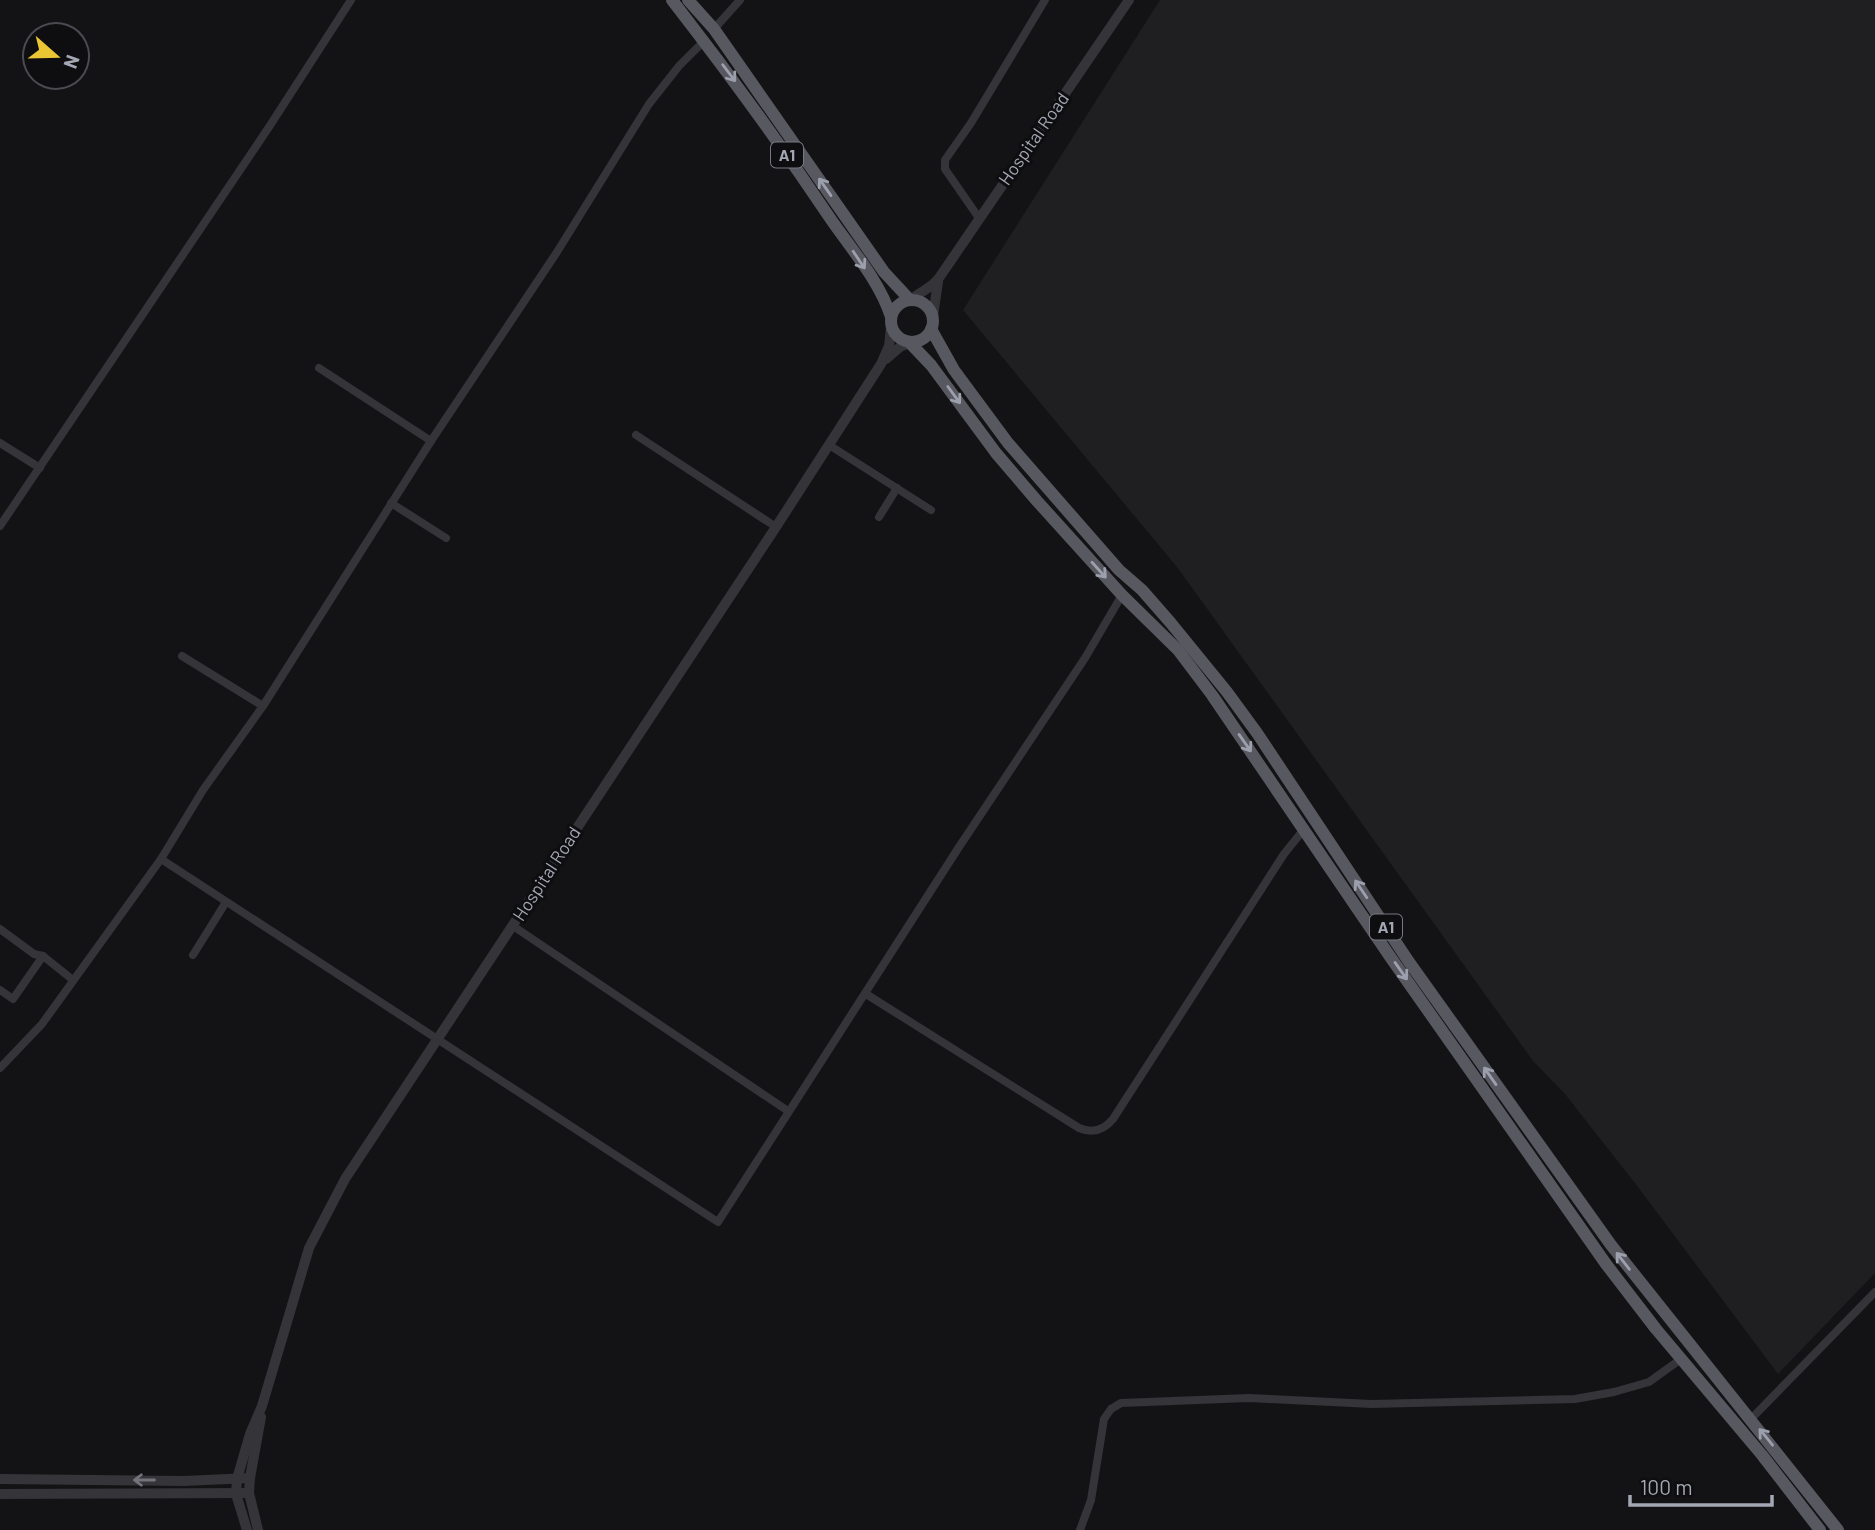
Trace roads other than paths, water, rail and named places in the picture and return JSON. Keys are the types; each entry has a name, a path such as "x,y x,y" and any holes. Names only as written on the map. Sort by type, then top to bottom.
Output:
{"highway":[{"name":"A1","path":"672,0 727,70 820,202 875,284 891,322"},
{"name":"A1","path":"688,0 714,29 893,283 913,298"},
{"path":"913,298 923,303 933,316 932,329 924,339 909,343 896,336 891,322 899,304 913,298"},
{"name":"A1","path":"932,329 953,367 1008,443 1119,570 1142,590 1227,692 1409,962 1548,1158 1652,1298 1838,1530"},
{"name":"A1","path":"909,343 932,365 1004,462 1122,596 1178,650 1305,828 1391,958 1606,1264 1820,1530"}],"street":[{"path":"0,526 351,0"},
{"path":"714,29 740,0"},
{"path":"979,218 946,169 946,160 1045,0"},
{"name":"Hospital Road","path":"939,278 1129,0"},
{"path":"0,1068 42,1024 161,859 202,790 263,706 391,503 557,252 649,104 679,66 704,41"},
{"path":"913,298 939,278"},
{"path":"933,316 939,278"},
{"path":"881,364 891,341 891,322"},
{"path":"881,364 900,347 909,343"},
{"name":"Hospital Road","path":"262,1406 309,1248 345,1179 881,364"},
{"path":"319,368 431,442"},
{"path":"636,435 776,527"},
{"path":"0,443 40,468"},
{"path":"829,445 931,510"},
{"path":"879,517 897,488"},
{"path":"391,503 446,538"},
{"path":"161,859 718,1223 959,847 1085,658 1122,596"},
{"path":"183,656 263,706"},
{"path":"866,993 1079,1128 1091,1131 1101,1129 1112,1119 1284,855 1305,828"},
{"path":"193,955 226,902"},
{"path":"513,926 788,1111"},
{"path":"0,929 34,954 43,956 73,980"},
{"path":"0,990 13,999 43,956"},
{"path":"1751,1419 1875,1292"},
{"path":"1080,1530 1091,1500 1104,1419 1111,1409 1121,1403 1249,1398 1372,1404 1574,1399 1649,1382 1681,1359"},
{"path":"258,1530 249,1493 262,1406"},
{"path":"247,1530 236,1494 237,1479 250,1434 262,1406"},
{"path":"0,1479 250,1478"},
{"path":"184,1480 185,1494"},
{"path":"0,1494 249,1493"}]}
